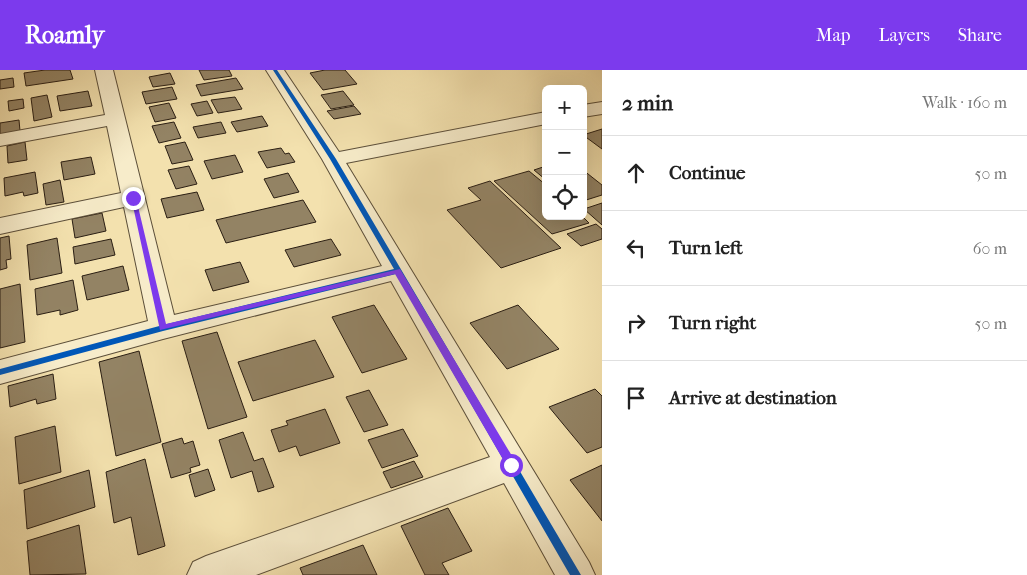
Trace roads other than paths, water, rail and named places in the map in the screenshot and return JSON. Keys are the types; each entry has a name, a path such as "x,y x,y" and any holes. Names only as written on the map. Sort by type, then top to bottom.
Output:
{"street":[{"path":"104,70 163,328"},
{"path":"275,70 333,158 397,271 576,575"},
{"path":"587,110 602,108"},
{"path":"0,140 116,119"},
{"path":"333,158 542,119"},
{"path":"0,226 133,198"},
{"path":"0,372 163,328 397,271"},
{"path":"206,575 511,465"}]}
